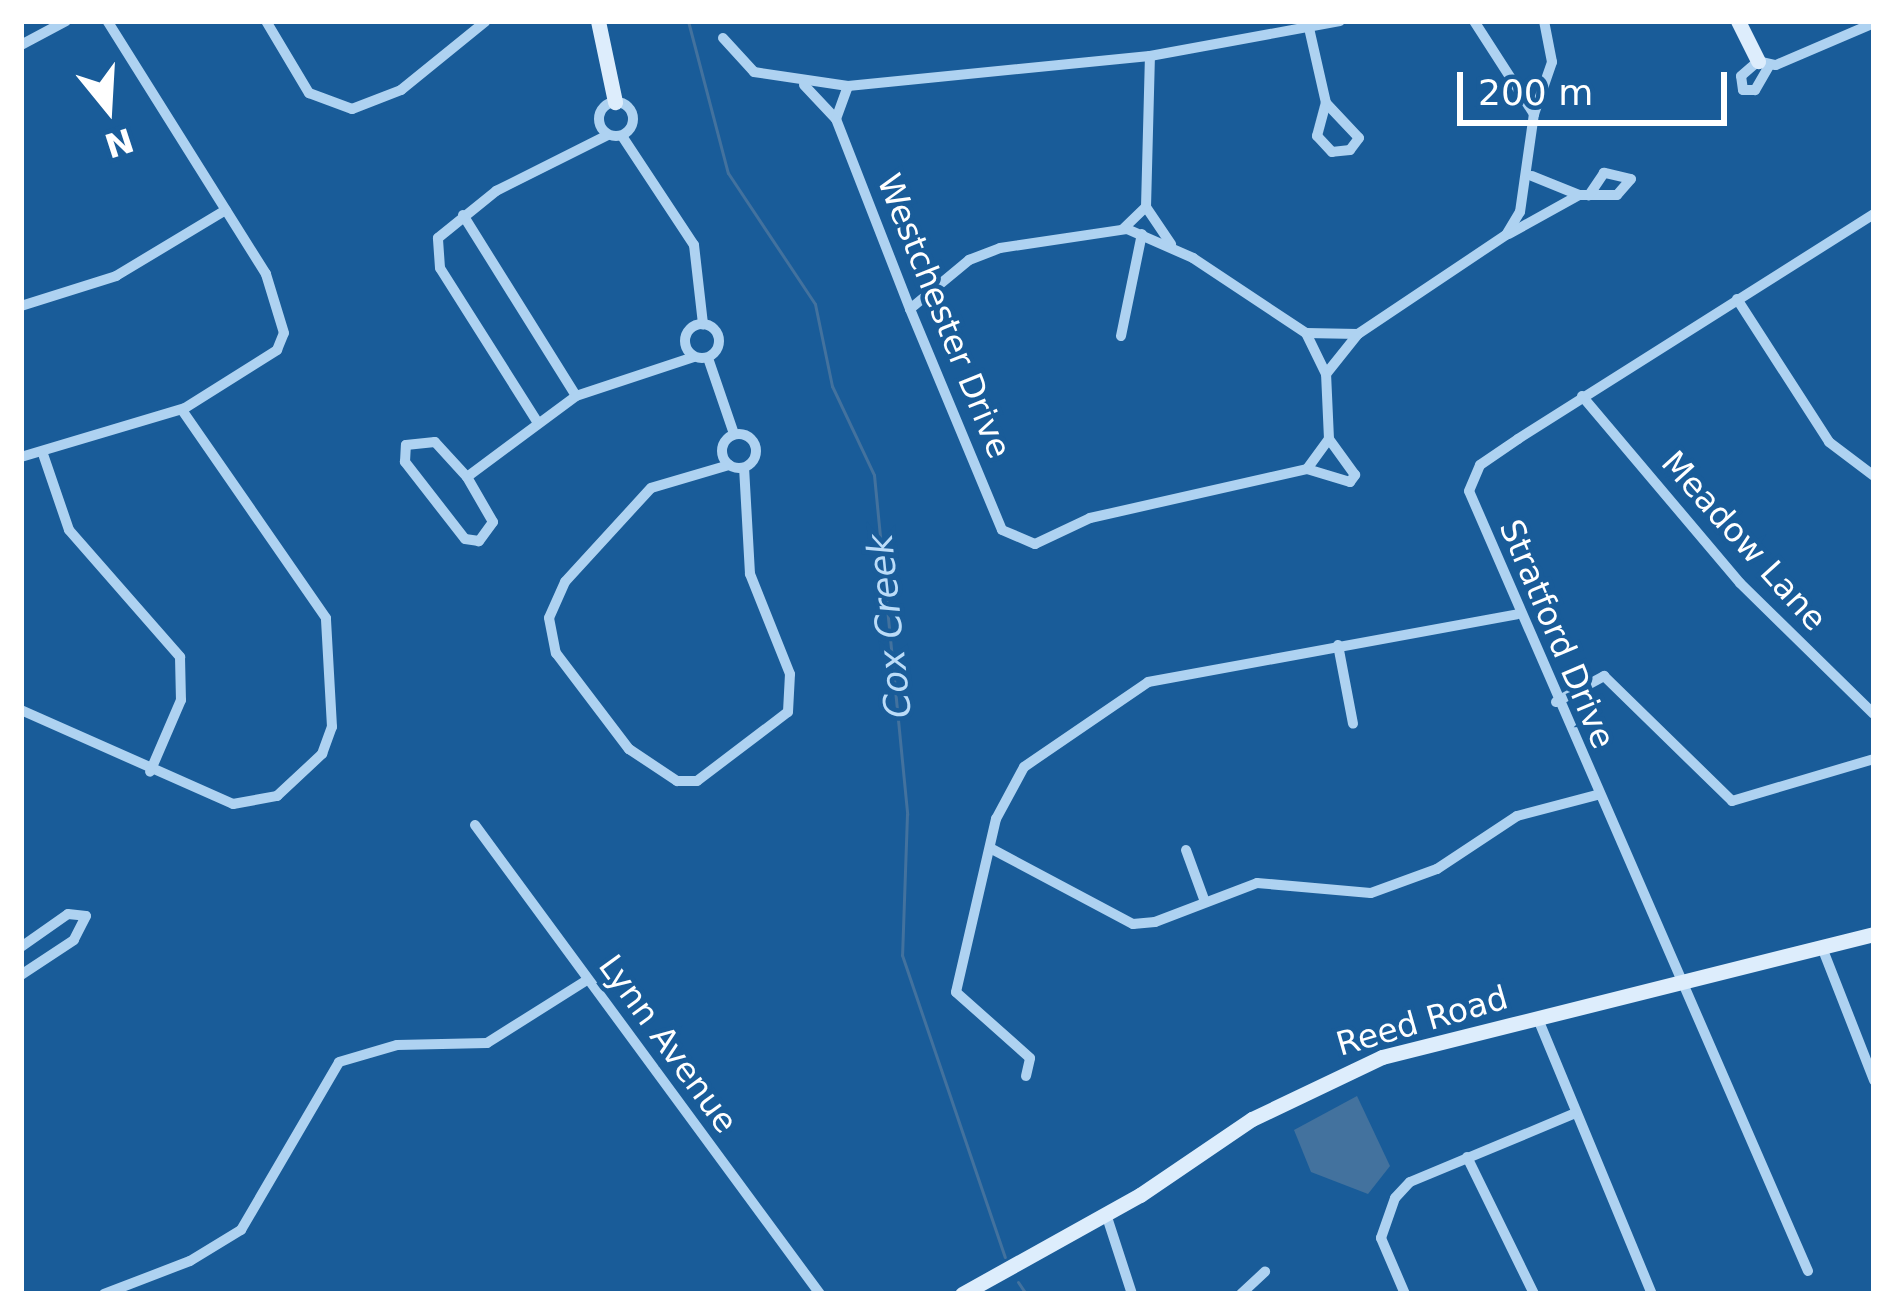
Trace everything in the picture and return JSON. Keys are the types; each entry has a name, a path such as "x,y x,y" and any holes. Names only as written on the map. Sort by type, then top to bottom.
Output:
{"street":[{"path":"21,44 66,21"},
{"path":"21,457 182,410 277,350 284,332 266,274 107,21"},
{"path":"268,22 309,93 352,110 401,90 486,21"},
{"path":"538,423 440,268 438,238 463,215 615,136 634,113 615,102 598,21"},
{"path":"723,38 754,72 804,85 848,86 1150,56 1340,21"},
{"path":"1474,21 1534,114"},
{"path":"1506,236 1532,176 1534,114 1552,62 1544,21"},
{"path":"1738,21 1763,64 1874,23"},
{"path":"1309,28 1326,104 1317,136 1332,152 1350,150 1359,138 1326,104"},
{"path":"1150,56 1146,207 1174,248"},
{"path":"804,85 836,119 848,86"},
{"path":"615,102 600,111 694,245 703,325"},
{"name":"Westchester Drive","path":"836,119 1002,530 1035,544 1090,518 1307,469"},
{"path":"1326,374 1358,334 1506,236 1584,195 1532,176"},
{"path":"1121,230 1146,207"},
{"path":"21,306 116,276 226,210"},
{"name":"Stratford Drive","path":"1808,1271 1481,533 1473,476 1582,396 1874,214"},
{"path":"463,215 576,396"},
{"path":"910,309 969,260 1000,248 1121,230 1142,234 1174,248 1306,333 1326,374 1329,439 1355,476 1350,482 1307,469 1329,439"},
{"path":"1121,336 1142,234"},
{"path":"1737,299 1829,442 1874,476"},
{"path":"466,477 576,396 701,357 719,335 703,325"},
{"path":"703,325 686,333 734,434 756,445 743,468 751,574 790,674 788,712 697,781 677,781 629,748 556,653 549,618 565,582 651,488 729,465 743,468"},
{"path":"1306,333 1358,334"},
{"name":"Meadow Lane","path":"1582,396 1740,583 1874,714"},
{"path":"21,710 150,772 250,805 302,776 332,727 326,618 315,591 182,410"},
{"path":"729,465 723,449 734,434"},
{"path":"435,442 466,477 493,522 478,541 465,539 405,462 406,445 435,442"},
{"path":"43,454 69,530 179,657 181,700 150,772"},
{"path":"1026,1076 1030,1058 956,992 1006,789 1024,767 1128,691 1338,644 1429,637 1517,614"},
{"path":"1338,644 1353,724"},
{"path":"1556,702 1604,676 1732,801 1874,759"},
{"path":"990,848 1133,924 1273,882 1371,893 1437,869 1517,816 1597,794"},
{"name":"Lynn Avenue","path":"475,825 820,1294"},
{"path":"1186,850 1204,902"},
{"path":"21,947 68,914 86,916 74,940 21,975"},
{"name":"Reed Road","path":"962,1294 1106,1214 1306,1089 1382,1057 1683,988 1874,934"},
{"path":"1823,950 1874,1080"},
{"path":"104,1294 190,1262 241,1229 339,1062 398,1045 487,1043 587,980"},
{"path":"1538,1018 1573,1114 1652,1294"},
{"path":"1405,1294 1382,1238 1385,1216 1410,1182 1573,1114"},
{"path":"1467,1157 1534,1294"},
{"path":"1106,1214 1132,1294"},
{"path":"1241,1294 1265,1272"}],"water":[{"path":"1357,1096 1390,1166 1368,1194 1311,1172 1294,1130"}],"waterway":[{"name":"Cox Creek","path":"688,21 728,173 815,304 832,386 874,475 907,814 902,955 1005,1257"},
{"name":"Cox Creek","path":"1018,1282 1026,1294"}]}
